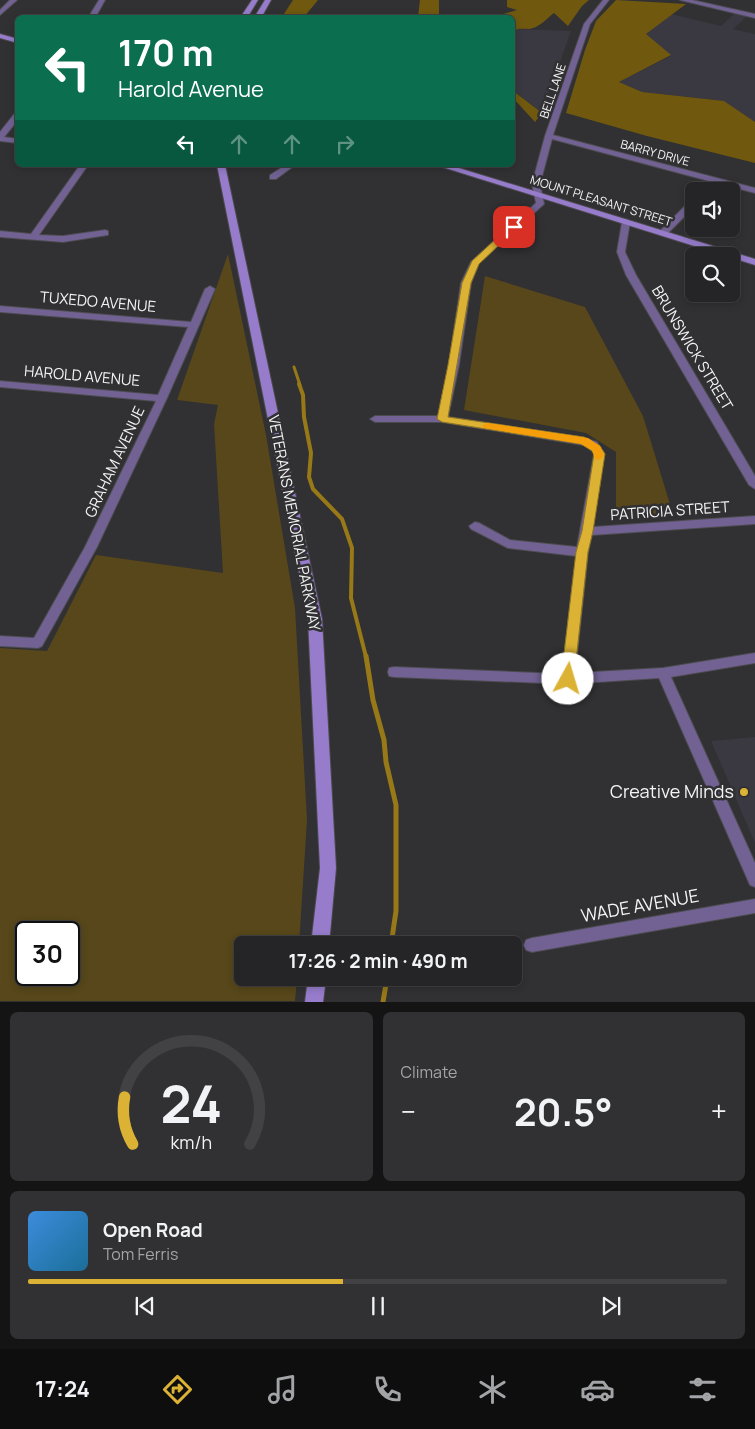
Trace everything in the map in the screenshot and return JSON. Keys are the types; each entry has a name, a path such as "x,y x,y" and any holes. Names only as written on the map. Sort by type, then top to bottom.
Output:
{"main road":[{"path":"245,15 255,0"},
{"path":"259,15 268,0"},
{"path":"0,36 15,40"},
{"name":"VETERANS MEMORIAL PARKWAY","path":"221,167 315,619 328,868 321,936"},
{"name":"MOUNT PLEASANT STREET","path":"447,167 755,262"},
{"path":"314,1002 316,986"}],"street":[{"path":"0,13 14,0"},
{"path":"93,15 102,0"},
{"name":"BELL LANE","path":"538,195 536,184 549,136 587,24 606,0"},
{"path":"683,0 755,16"},
{"path":"15,119 0,138 15,140"},
{"name":"BARRY DRIVE","path":"549,136 755,191"},
{"path":"33,236 83,167"},
{"path":"273,177 288,167"},
{"path":"442,419 454,365 466,283 475,262 540,204 538,195"},
{"path":"663,233 685,211"},
{"name":"BRUNSWICK STREET","path":"626,222 621,252 631,275 755,485"},
{"path":"0,234 74,238 105,233"},
{"name":"GRAHAM AVENUE","path":"0,641 38,643 91,547 162,398 210,289"},
{"name":"TUXEDO AVENUE","path":"0,309 193,325"},
{"name":"HAROLD AVENUE","path":"0,384 162,398"},
{"path":"375,419 442,419 584,441 592,444 599,454 582,552 568,679"},
{"name":"PATRICIA STREET","path":"587,531 755,520"},
{"path":"475,526 508,544 582,552"},
{"path":"394,672 568,679 663,673 755,658"},
{"path":"663,673 755,880"},
{"name":"WADE AVENUE","path":"532,945 755,906"}],"shaded area":[{"path":"293,0 318,0 306,15 283,15"},
{"path":"420,0 439,0 439,15 418,15"},
{"path":"507,0 589,0 582,6 568,26 554,13 536,27 515,30 515,15 500,15 517,10 507,7"},
{"path":"616,0 686,4 646,34 671,55 619,82 642,92 724,101 755,122 755,163 647,136 566,113 596,21"},
{"path":"735,13 747,16 733,29 755,34 755,122 724,101 642,92 619,82 671,56 646,34 671,14 721,26"},
{"path":"515,30 571,31 542,113 515,92"},
{"path":"515,92 542,113 535,122 515,100"},
{"path":"228,254 266,435 295,608 307,820 300,936 234,936 234,986 296,986 295,1001 0,1001 0,648 47,651 96,555 223,573 214,424 218,405 177,400"},
{"path":"485,276 585,307 643,416 673,514 616,518 616,452 586,433 464,410"},
{"name":"Creative Minds","path":"755,737 755,843 711,741"}],"waterway":[{"path":"294,367 300,385"},
{"path":"299,384 303,395 304,417 311,453 309,477 313,489 342,519 352,548 351,598 366,657"},
{"path":"366,656 373,700 384,740 386,762 396,805 396,911 392,936"},
{"path":"383,1002 386,986"}],"slow traffic":[{"path":"488,426 584,441 597,448 599,456"}],"place":[{"name":"Creative Minds","path":"744,792"}],"route":[{"path":"514,227 475,262 466,283 454,365 442,419 584,441 597,448 599,454 582,552 568,679"}]}
